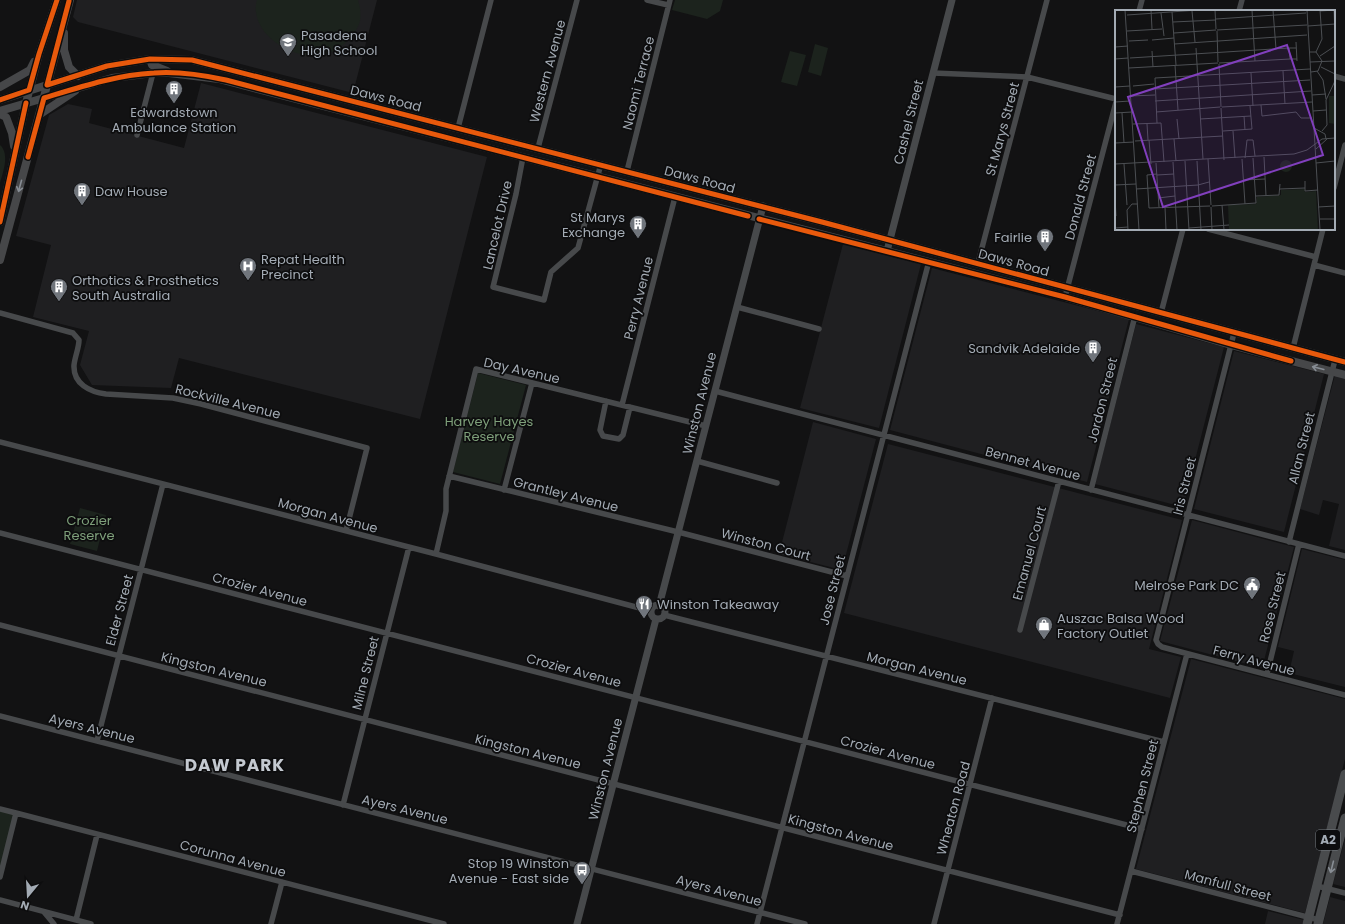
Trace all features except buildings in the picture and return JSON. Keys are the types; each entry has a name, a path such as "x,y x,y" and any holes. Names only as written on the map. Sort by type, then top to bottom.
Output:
{"highway":[{"name":"A2","path":"1308,921 1342,796 1345,774"},
{"name":"A2","path":"1318,922 1345,818"}],"main road":[{"path":"8,230 1,219 13,157 39,54 57,0"},
{"path":"0,260 70,0"},
{"path":"64,23 64,50 68,65 78,76"},
{"path":"0,87 30,70 39,54"},
{"path":"150,59 152,65 169,72"},
{"name":"Daws Road","path":"0,100 107,66 150,59 192,60 763,206 1345,362"},
{"name":"Daws Road","path":"0,112 112,78 169,72 219,79 1065,297 1231,345 1345,375"},
{"path":"248,74 268,84 287,89 289,97 305,89"},
{"path":"39,115 81,87"},
{"path":"340,110 348,100"},
{"path":"348,100 352,113"},
{"path":"0,112 6,117 12,133 14,142 13,157"},
{"path":"440,136 458,128 463,135 475,145"},
{"path":"0,235 8,230"}],"street":[{"path":"458,128 491,0"},
{"name":"Western Avenue","path":"538,148 577,0"},
{"path":"648,0 669,3"},
{"name":"Cashel Street","path":"887,251 952,0"},
{"name":"St Marys Street","path":"978,264 1047,0"},
{"path":"1139,10 1142,0"},
{"path":"1239,10 1242,0"},
{"name":"Naomi Terrace","path":"627,171 669,3"},
{"path":"137,135 153,73"},
{"path":"933,73 1027,77 1115,100"},
{"path":"1335,76 1345,79"},
{"name":"Donald Street","path":"1065,297 1115,104"},
{"path":"1335,185 1343,160 1345,145"},
{"name":"Lancelot Drive","path":"523,157 516,194 493,287 544,300 550,272 578,248 600,164"},
{"name":"Perry Avenue","path":"622,406 675,197"},
{"name":"Winston Avenue","path":"659,606 763,206"},
{"path":"1161,313 1183,230"},
{"path":"1212,230 1316,257"},
{"path":"1292,348 1323,230"},
{"name":"Jose Street","path":"757,924 929,262"},
{"path":"1314,265 1345,273"},
{"path":"736,307 819,329"},
{"name":"Rockville Avenue","path":"0,313 73,332 79,340 74,365 75,370 79,380 85,388 95,392 172,398 201,404 367,448 346,531"},
{"name":"Jordon Street","path":"1091,490 1135,316"},
{"name":"Iris Street","path":"1158,644 1156,640 1234,333"},
{"name":"Allan Street","path":"1289,542 1335,360"},
{"name":"Day Avenue","path":"436,554 446,511 446,489 476,369 706,426"},
{"path":"504,490 532,383"},
{"name":"Bennet Avenue","path":"715,391 1345,556"},
{"path":"606,401 600,430 604,436 619,439 623,435 630,407"},
{"name":"Morgan Avenue","path":"0,442 651,611"},
{"path":"697,461 777,483"},
{"name":"Grantley Avenue","path":"449,476 678,532"},
{"name":"Emanuel Court","path":"1020,630 1059,481"},
{"name":"Elder Street","path":"97,741 163,484"},
{"name":"Winston Court","path":"678,532 847,576"},
{"name":"Crozier Avenue","path":"0,533 1142,829"},
{"name":"Rose Street","path":"1266,674 1299,544"},
{"name":"Milne Street","path":"343,805 409,548"},
{"path":"659,606 663,608 664,615 661,618 656,619 652,616 651,611 653,607 659,606"},
{"name":"Morgan Avenue","path":"664,615 1164,742"},
{"name":"Winston Avenue","path":"577,924 656,619"},
{"name":"Kingston Avenue","path":"0,625 1120,915"},
{"name":"Ferry Avenue","path":"1158,644 1162,647 1187,654 1345,695"},
{"name":"Stephen Street","path":"1118,924 1187,654"},
{"name":"Wheaton Road","path":"934,924 992,698"},
{"name":"Ayers Avenue","path":"0,716 805,924"},
{"name":"Corunna Avenue","path":"0,809 444,924"},
{"path":"0,877 16,814"},
{"path":"76,920 98,834"},
{"name":"Manfull Street","path":"1131,872 1308,921 1318,922"},
{"path":"271,924 282,882"},
{"path":"1317,886 1345,893"},
{"path":"0,900 91,924"},
{"path":"44,912 54,924"}],"shaded area":[{"name":"Pasadena High School","path":"77,0 377,0 353,93 78,22 73,17"},
{"name":"Repat Health Precinct","path":"201,83 487,157 420,419 179,358 171,388 92,385 80,365 89,331 33,317 51,245 16,236 49,115 68,104 92,109 89,123 184,148"},
{"path":"843,244 921,264 879,428 800,408"},
{"path":"932,268 1129,319 1087,482 890,430"},
{"path":"1136,324 1224,347 1183,507 1095,484"},
{"path":"1234,351 1324,374 1284,532 1194,509"},
{"path":"1335,375 1345,377 1345,550 1329,546 1339,504 1323,500 1319,515 1300,509"},
{"path":"813,422 876,439 842,570 779,554"},
{"path":"888,444 1182,520 1149,649 1181,657 1170,698 844,613"},
{"path":"1192,520 1294,547 1262,668 1160,641"},
{"path":"1302,549 1345,560 1345,687 1289,673 1294,651 1278,647"},
{"path":"1191,659 1345,699 1345,759 1305,913 1136,869"},
{"path":"1345,839 1345,887 1333,884"},
{"path":"1330,897 1345,901 1345,924 1323,924"},
{"path":"1268,911 1304,920 1302,924 1265,924"}],"green space":[{"path":"257,0 358,0 360,21 356,31 346,43 339,48 332,52 318,56 310,56 292,51 268,36 258,21 256,11"},
{"path":"675,0 723,0 720,11 707,19 672,10"},
{"path":"815,44 828,48 821,76 808,72"},
{"path":"790,51 806,55 797,86 781,82"},
{"path":"0,145 5,153 5,158 0,183"},
{"name":"Harvey Hayes Reserve","path":"478,373 526,385 500,484 453,472"},
{"name":"Crozier Reserve","path":"80,508 106,515 97,551 70,544"},
{"path":"0,809 16,813 0,877"}],"cycle path":[{"path":"0,100 29,90 57,0"},
{"path":"47,85 69,1"},
{"path":"47,85 107,66 150,59 192,60 822,222 1345,362"},
{"path":"28,157 44,98 98,82 126,76 154,73 181,73 226,80 748,216"},
{"path":"0,222 26,103"},
{"path":"759,219 1065,297 1291,361"}],"place":[{"name":"Pasadena High School","path":"288,57"},
{"name":"Edwardstown Ambulance Station","path":"174,104"},
{"name":"Daw House","path":"82,206"},
{"name":"St Marys Exchange","path":"638,239"},
{"name":"Fairlie","path":"1045,252"},
{"name":"Repat Health Precinct","path":"248,281"},
{"name":"Orthotics & Prosthetics South Australia","path":"59,302"},
{"name":"Sandvik Adelaide","path":"1093,363"},
{"name":"Melrose Park DC","path":"1252,600"},
{"name":"Winston Takeaway","path":"644,619"},
{"name":"Auszac Balsa Wood Factory Outlet","path":"1044,640"},
{"name":"Stop 19 Winston Avenue - East side","path":"582,885"}],"district":[{"name":"DAW PARK","path":"235,765"}]}
